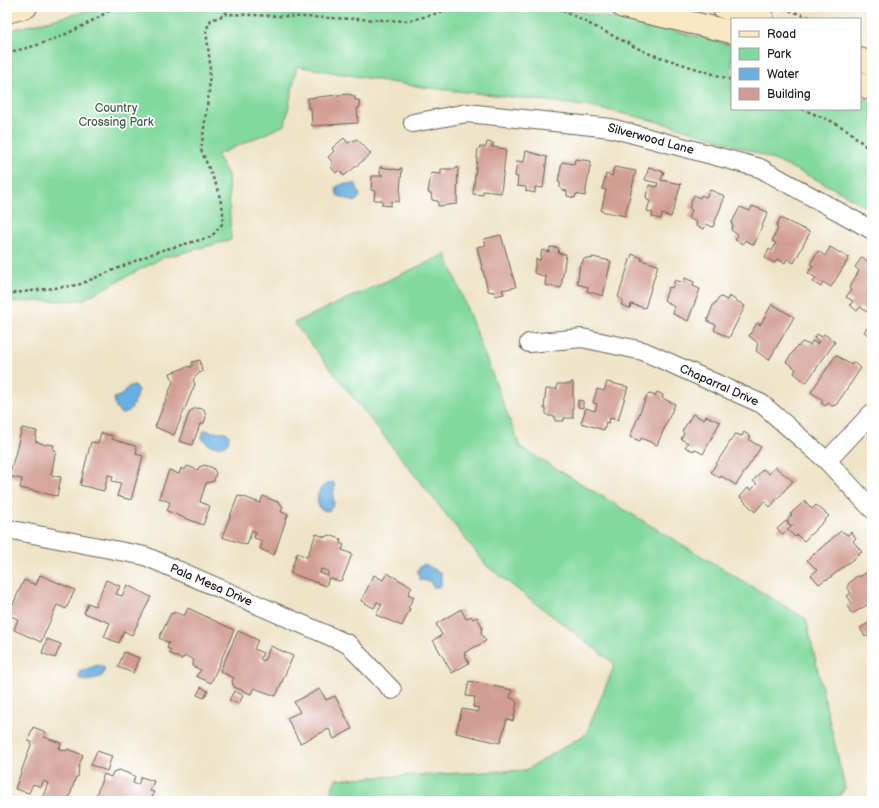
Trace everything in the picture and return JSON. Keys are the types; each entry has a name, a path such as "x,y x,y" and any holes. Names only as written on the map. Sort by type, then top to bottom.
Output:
{"main road":[{"path":"7,12 26,7"},
{"path":"623,7 731,32"},
{"path":"723,7 760,18"},
{"path":"861,59 872,64"},
{"path":"861,84 872,90"}],"street":[{"name":"Silverwood Lane","path":"413,122 467,113 611,128 760,168 872,230"},
{"name":"Chaparral Drive","path":"529,343 582,338 643,351 762,404 827,461 872,509"},
{"path":"827,461 872,413"},
{"name":"Pala Mesa Drive","path":"7,529 145,556 348,644 392,690"}],"path":[{"path":"7,52 18,50 68,32 98,18 115,7"},
{"path":"222,7 227,14"},
{"path":"7,294 78,285 159,251 211,237 223,223 223,210 217,187 201,150 209,85 210,64 206,30 210,20 227,14 409,21 459,7"},
{"path":"551,7 558,8 647,53 731,80"},
{"path":"778,7 813,18"},
{"path":"804,110 831,121 849,131 872,152"}],"green space":[{"name":"Country Crossing Park","path":"103,7 551,7 646,24 731,45 731,110 861,110 861,96 872,102 872,211 842,193 779,162 713,138 645,119 588,107 541,100 422,87 297,66 285,125 217,155 228,175 231,240 162,258 82,300 7,302 7,31"},
{"path":"446,254 520,447 806,619 845,788 837,801 327,801 336,779 526,770 586,734 615,664 487,566 294,323"}],"water":[{"path":"343,184 356,184 360,196 355,202 337,195 336,187"},
{"path":"129,386 135,386 138,390 134,404 128,412 121,414 116,409 114,398 122,395"},
{"path":"204,430 212,432 226,432 229,436 228,443 221,446 210,445 202,437"},
{"path":"333,482 335,485 333,496 334,504 330,510 326,511 320,509 318,504 319,492 324,485"},
{"path":"425,564 441,573 442,584 439,587 433,587 430,581 420,580 418,570"},
{"path":"98,665 104,667 102,676 87,681 79,678 80,671"}],"building":[{"path":"349,94 355,97 355,100 359,100 360,108 357,108 358,123 312,126 311,108 308,108 308,98"},
{"path":"344,138 348,143 357,139 371,154 344,176 339,170 336,173 330,166 333,163 328,157 334,151 332,148"},
{"path":"487,142 493,143 492,147 506,149 501,193 483,191 483,195 473,194 478,149 480,147 486,147"},
{"path":"526,151 547,157 543,188 535,187 535,193 526,191 526,187 517,186 518,177 515,176 517,161 524,162"},
{"path":"575,159 591,161 585,196 576,194 575,198 567,196 567,191 562,190 560,187 560,182 558,182 562,162 574,164"},
{"path":"380,167 400,170 400,168 402,168 399,202 391,201 391,206 382,205 382,200 374,200 375,191 371,190 372,176 382,176 382,174 380,174"},
{"path":"456,167 458,167 457,204 438,206 438,201 432,200 431,193 428,193 431,173 441,174 441,169 456,169"},
{"path":"614,167 636,171 625,216 601,211 606,190 602,189 606,174 612,176"},
{"path":"649,167 664,172 661,180 681,184 671,217 662,214 661,219 652,217 653,213 647,211 650,201 647,200 646,196 649,185 657,187 658,183 645,180"},
{"path":"710,190 725,196 713,227 706,224 704,229 696,226 697,222 688,218 692,210 689,208 694,195 700,198 701,195 706,197"},
{"path":"752,206 768,212 754,245 745,240 743,244 735,240 738,235 731,230 733,225 731,224 740,207 750,211"},
{"path":"780,218 810,232 794,263 787,259 785,263 777,259 775,263 765,258 769,249 772,251 776,243 772,241 778,228 776,227"},
{"path":"501,235 516,287 502,290 504,294 495,296 494,292 488,291 477,247 486,245 484,239"},
{"path":"550,247 559,248 558,253 566,254 561,288 545,285 546,277 534,273 536,259 540,260 542,250 549,252"},
{"path":"830,247 849,258 831,287 823,282 821,287 813,282 816,278 808,273 813,266 810,264 818,251 825,256"},
{"path":"632,254 642,258 641,260 658,265 645,308 631,304 630,308 621,305 623,301 618,297"},
{"path":"592,257 611,261 603,296 587,291 588,287 577,284 580,264 582,264 583,260 586,258 592,259"},
{"path":"862,257 872,265 872,305 867,312 860,307 857,311 850,305 853,301 846,297 851,290 849,288 859,271 855,267"},
{"path":"685,278 694,282 693,286 700,289 688,321 673,314 674,307 664,300 669,287 672,288 675,280 684,283"},
{"path":"729,296 745,306 729,338 714,330 716,325 707,321 714,303 716,303 721,297 727,300"},
{"path":"772,304 794,317 769,360 756,351 758,343 749,336 757,323 760,325"},
{"path":"870,324 872,325 872,338 864,332"},
{"path":"817,334 822,337 824,334 835,342 806,383 794,373 796,369 786,362 797,346 798,347 802,342 810,345 812,341 817,344 819,342 814,338"},
{"path":"836,355 851,365 853,362 861,368 836,405 832,406 828,403 826,406 821,403 823,400 811,392"},
{"path":"200,360 202,372 199,373 193,380 195,384 174,435 155,427 173,382 170,373 190,366 191,368 192,362"},
{"path":"571,382 573,382 573,418 564,418 564,421 555,421 555,416 549,416 546,414 546,409 544,409 546,389 557,389 557,384 571,384"},
{"path":"607,382 628,387 618,420 610,418 609,423 606,422 604,430 581,423 586,408 595,411 597,404 593,403 597,389 604,391"},
{"path":"657,392 663,395 662,398 675,404 657,445 641,438 640,441 630,437 647,395 650,394 655,396"},
{"path":"578,400 583,401 583,408 578,407"},
{"path":"196,408 204,409 206,417 204,423 200,425 192,445 179,441 190,411"},
{"path":"693,414 704,420 706,416 720,422 703,454 694,449 693,451 685,447 688,443 681,439 684,433 682,431"},
{"path":"22,428 37,431 35,441 46,445 54,445 53,450 56,450 51,475 61,477 57,496 20,488 22,479 12,477 10,474"},
{"path":"744,432 751,437 749,440 761,447 736,485 711,472 735,434 742,436"},
{"path":"101,433 113,436 112,439 135,446 137,449 136,454 143,456 131,500 117,496 121,483 112,481 113,476 108,475 104,491 80,485 91,442 98,443"},
{"path":"205,465 213,468 216,473 214,481 206,483 200,502 210,506 203,525 167,511 170,502 159,498 169,470 179,474 181,468 185,470 187,466 198,470 199,467"},
{"path":"775,467 793,481 770,507 764,501 755,512 740,497 748,488 751,490 757,484 753,481 763,469 769,474"},
{"path":"238,496 242,496 260,503 263,496 280,503 283,507 281,512 288,514 274,555 260,549 263,541 254,538 256,532 252,530 247,545 222,537"},
{"path":"805,501 812,509 816,505 829,516 804,541 797,535 795,537 788,530 792,526 788,523 788,519 792,515 790,514"},
{"path":"786,521 791,527 783,534 777,529"},
{"path":"841,531 848,535 851,532 856,538 853,541 862,552 827,580 826,579 819,584 811,575 817,570 807,560"},
{"path":"316,534 325,537 329,535 341,539 340,543 344,545 342,550 352,554 342,580 339,581 329,578 326,586 290,573 297,553 307,557","holes":["321,569 328,571 328,576 320,573"]},
{"path":"869,571 872,576 872,602 852,614 847,606 852,603 847,596 851,593 848,588 848,584 858,575 859,577"},
{"path":"387,573 412,587 408,594 414,597 408,608 410,609 402,626 376,615 382,604 377,602 374,608 361,601 374,575 383,580"},
{"path":"40,575 75,590 66,609 57,605 41,642 14,630 18,619 8,615 24,580 36,585"},
{"path":"106,580 120,586 116,594 122,596 127,585 151,597 132,635 124,631 119,643 104,637 110,623 84,613 88,603 95,606"},
{"path":"188,608 234,630 211,683 196,676 201,670 192,666 194,660 186,656 181,659 169,653 171,650 167,648 169,643 159,638 171,613 173,614 174,612 184,616"},
{"path":"461,609 466,619 471,616 473,619 477,617 482,627 481,633 486,641 464,653 469,663 452,673 433,640 442,635 436,624"},
{"path":"872,621 872,643 868,635 865,637 860,628"},
{"path":"238,631 258,640 254,649 263,653 260,659 264,661 271,646 293,656 276,696 254,688 251,694 234,687 232,681 234,678 220,671"},
{"path":"47,639 61,644 55,658 42,653"},
{"path":"124,652 139,658 133,673 118,667"},
{"path":"469,681 512,690 510,698 514,699 517,703 513,721 507,719 500,743 456,733 462,709 478,712 479,708 473,707 475,697 466,696"},
{"path":"201,687 208,691 204,698 197,695"},
{"path":"320,689 326,700 335,696 352,729 334,739 329,729 300,743 287,718 300,712 294,702"},
{"path":"234,691 243,695 239,704 229,700"},
{"path":"33,727 46,732 44,737 61,743 59,749 66,751 67,749 83,755 79,765 78,777 76,777 68,801 48,801 42,799 48,783 43,781 41,787 33,784 29,793 15,789 32,742 28,741"},
{"path":"97,751 112,756 107,771 91,765"},
{"path":"119,770 135,776 133,783 138,785 141,777 154,781 150,791 154,792 151,801 94,801 104,774 111,777 113,772"}]}
